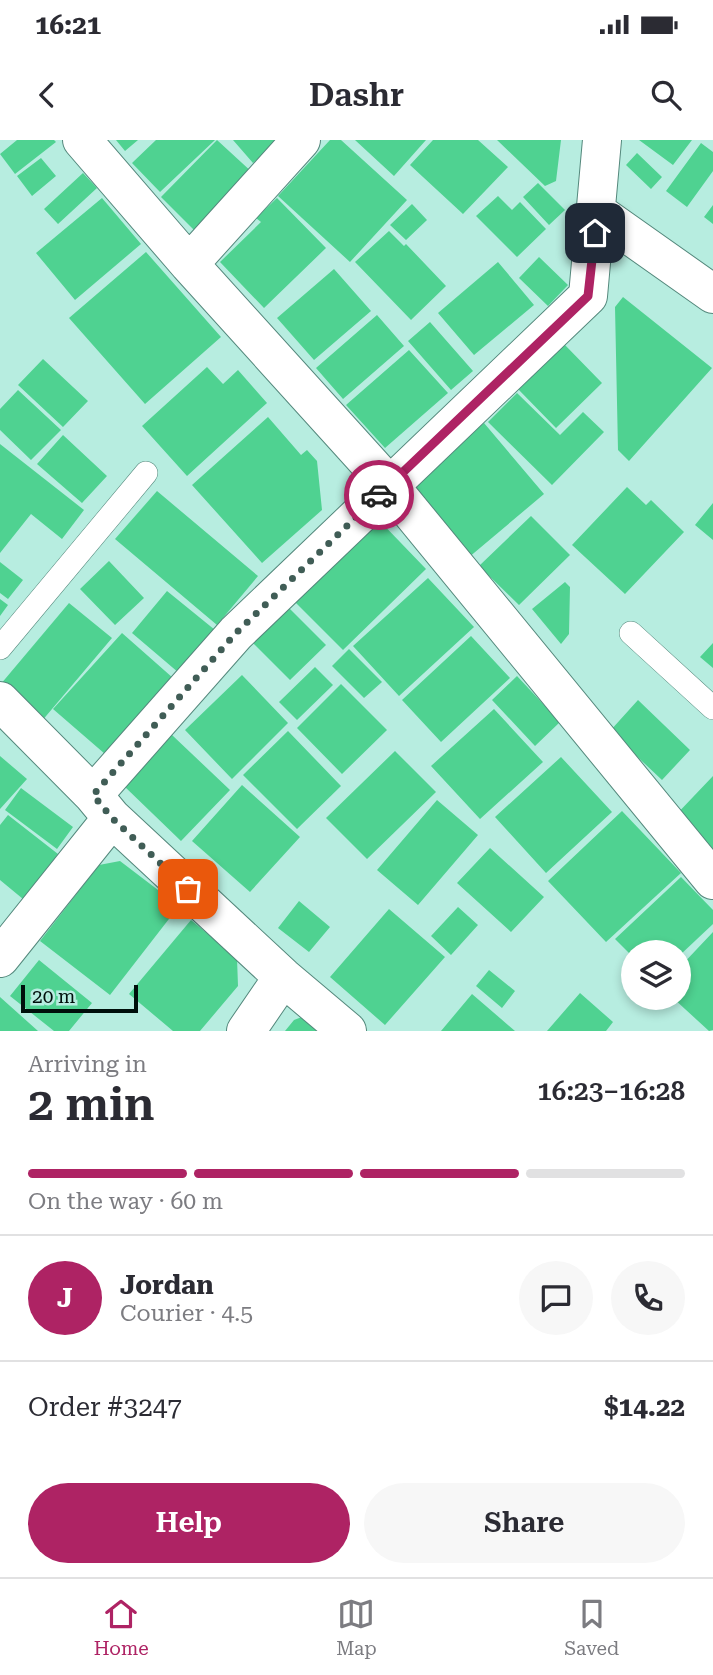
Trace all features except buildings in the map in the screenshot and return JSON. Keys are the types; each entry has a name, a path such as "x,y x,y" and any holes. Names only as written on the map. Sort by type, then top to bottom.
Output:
{"street":[{"path":"82,140 189,264 389,485 713,880"},
{"path":"189,264 302,140"},
{"path":"0,958 103,806 236,633 588,296 602,140"},
{"path":"597,212 713,294"},
{"path":"0,701 103,806 283,977 347,1031"},
{"path":"246,1031 283,977"}],"lane":[{"path":"0,648 146,473"},
{"path":"631,633 713,708"}],"way so far":[{"path":"188,889 112,818 93,795 236,633 379,495"}],"route":[{"path":"379,495 588,296 595,233"}]}
